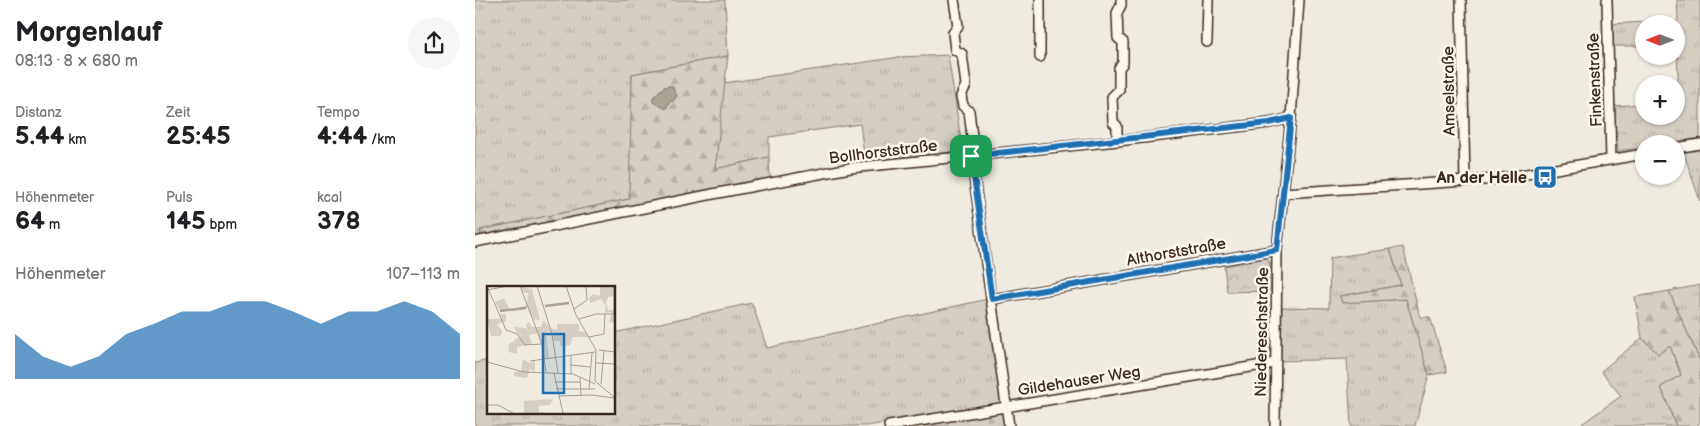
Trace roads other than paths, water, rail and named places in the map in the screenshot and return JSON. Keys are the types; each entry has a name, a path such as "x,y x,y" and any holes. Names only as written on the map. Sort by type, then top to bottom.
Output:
{"street":[{"path":"954,0 958,26 953,32 955,50 961,54 966,85 961,96 963,106 969,111 973,145 971,156 1009,426"},
{"path":"1040,0 1041,57"},
{"path":"1117,141 1117,126 1113,122 1112,97 1119,90 1119,68 1123,63 1123,42 1118,38 1117,13 1121,0"},
{"path":"1207,42 1208,0"},
{"name":"Niedereschstraße","path":"1275,426 1277,250 1291,118 1299,0"},
{"name":"Amselstraße","path":"1461,0 1465,181"},
{"name":"Finkenstraße","path":"1607,0 1611,160"},
{"name":"Bollhorststraße","path":"479,241 850,168 1117,141 1269,123 1291,118"},
{"path":"1685,146 1700,144"},
{"path":"1283,193 1497,179 1635,156"},
{"name":"Althorststraße","path":"992,299 1277,250"},
{"name":"Gildehauser Weg","path":"889,426 1275,363"}],"place":[{"name":"An der Helle","path":"1545,177"}]}
